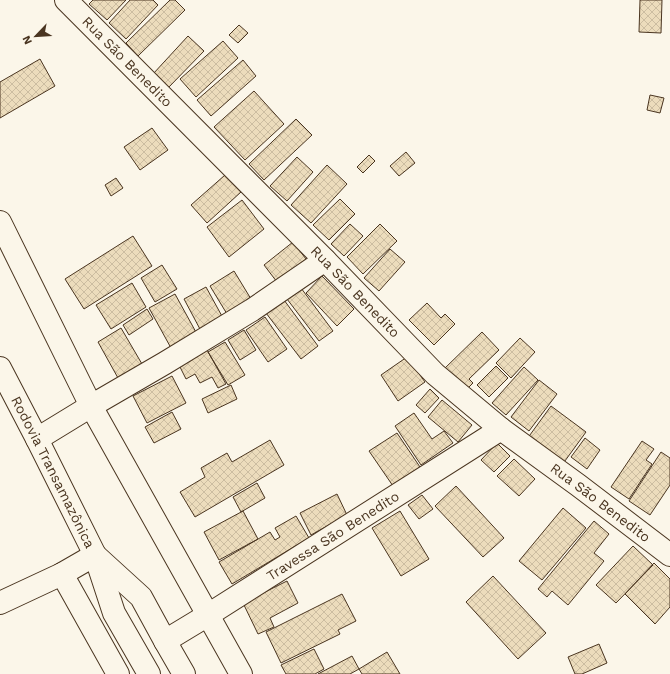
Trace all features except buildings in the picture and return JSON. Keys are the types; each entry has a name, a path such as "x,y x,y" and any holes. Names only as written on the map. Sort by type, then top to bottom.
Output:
{"street":[{"name":"Rua São Benedito","path":"66,0 325,260 435,374 501,429 670,555"},
{"path":"0,222 91,406 241,674"},
{"path":"37,439 252,310 325,260"},
{"name":"Rodovia Transamazônica","path":"0,368 95,555"},
{"name":"Travessa São Benedito","path":"165,641 501,429"},
{"path":"0,603 62,574 95,555"},
{"path":"95,555 141,597 184,674"},
{"path":"95,555 114,613 150,674"},
{"path":"62,574 118,674"}]}
